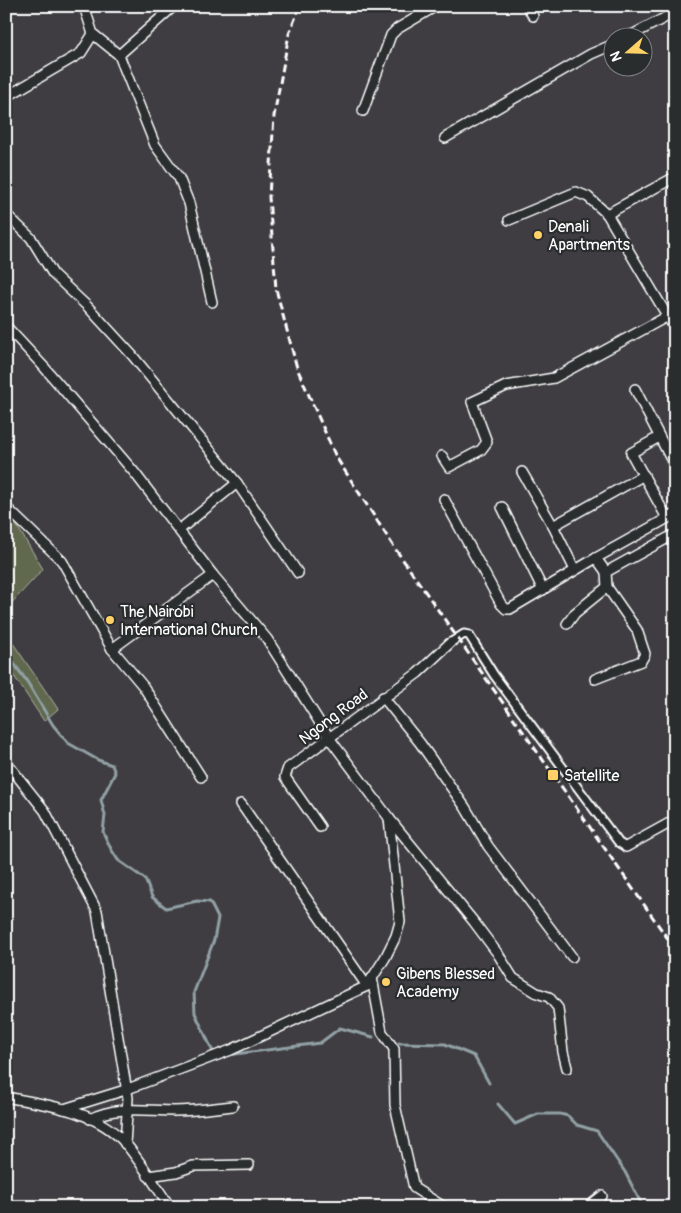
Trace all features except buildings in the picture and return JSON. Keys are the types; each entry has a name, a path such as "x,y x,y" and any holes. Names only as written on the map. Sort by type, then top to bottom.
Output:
{"street":[{"path":"84,6 93,34 119,55 156,145 179,178 189,203 212,302"},
{"path":"119,55 174,6"},
{"path":"363,111 391,35 397,29 436,6"},
{"path":"527,6 533,16"},
{"path":"646,28 675,14 669,6"},
{"path":"6,97 81,53 93,34"},
{"path":"445,138 604,48"},
{"path":"607,214 675,177"},
{"path":"508,220 576,192 588,197 607,214 675,329"},
{"path":"6,214 31,238 52,274 88,307 132,355 237,483 298,573"},
{"path":"442,456 450,468 481,450 488,442 472,402 506,386 554,378 668,316"},
{"path":"6,326 44,367 121,457 213,575 267,640 330,739 389,818 474,922 513,978 538,993 549,997 558,1008 567,1068"},
{"path":"635,389 675,467"},
{"path":"444,498 503,607 510,609 671,516 631,453 659,437"},
{"path":"522,472 553,526 575,570"},
{"path":"553,526 644,475"},
{"path":"179,530 237,483"},
{"path":"6,507 62,561 112,649 143,686 201,777"},
{"path":"502,507 543,590"},
{"path":"606,572 675,534"},
{"path":"595,679 641,661 645,654 637,630 607,587 606,572 596,558"},
{"path":"112,649 213,575"},
{"path":"567,624 575,612 607,587"},
{"path":"450,643 464,634 469,635 494,675 619,843 626,847 675,820"},
{"name":"Ngong Road","path":"320,827 285,777 288,768 418,673 450,643"},
{"path":"383,698 420,743 465,807 488,846 572,957"},
{"path":"6,762 46,811 93,899 101,929 129,1109 125,1144"},
{"path":"241,804 370,982 382,1032 394,1049 395,1105 414,1188 444,1207"},
{"path":"64,1109 125,1090 231,1050 370,982 396,936 400,922 389,818"},
{"path":"6,1098 64,1109 90,1119 125,1144 170,1207"},
{"path":"90,1119 106,1112 129,1109 178,1111 233,1106"},
{"path":"148,1176 176,1172 192,1166 249,1165"},
{"path":"588,1207 602,1196"}],"green space":[{"path":"6,508 43,569 6,609"},
{"path":"6,633 58,709 44,721 6,664"}],"waterway":[{"path":"6,653 26,680 53,725 68,743 98,760 112,765 115,773 101,800 105,815 103,832 118,860 145,879 152,897 166,908 197,901 210,902 218,918 214,940 194,992 195,1013 214,1054"},
{"path":"228,1055 320,1043 340,1028 373,1037"},
{"path":"399,1043 445,1044 474,1056 489,1083"},
{"path":"498,1104 515,1124 538,1114 560,1114 568,1116 577,1125 597,1131 625,1172 642,1205 651,1207"}],"railway":[{"path":"300,6 289,34 274,116 269,197 276,289 297,368 336,457 394,547 675,949"}],"place":[{"name":"Denali Apartments","path":"538,235"},
{"name":"The Nairobi International Church","path":"110,620"},
{"name":"Satellite","path":"553,775"},
{"name":"Gibens Blessed Academy","path":"386,982"}]}
